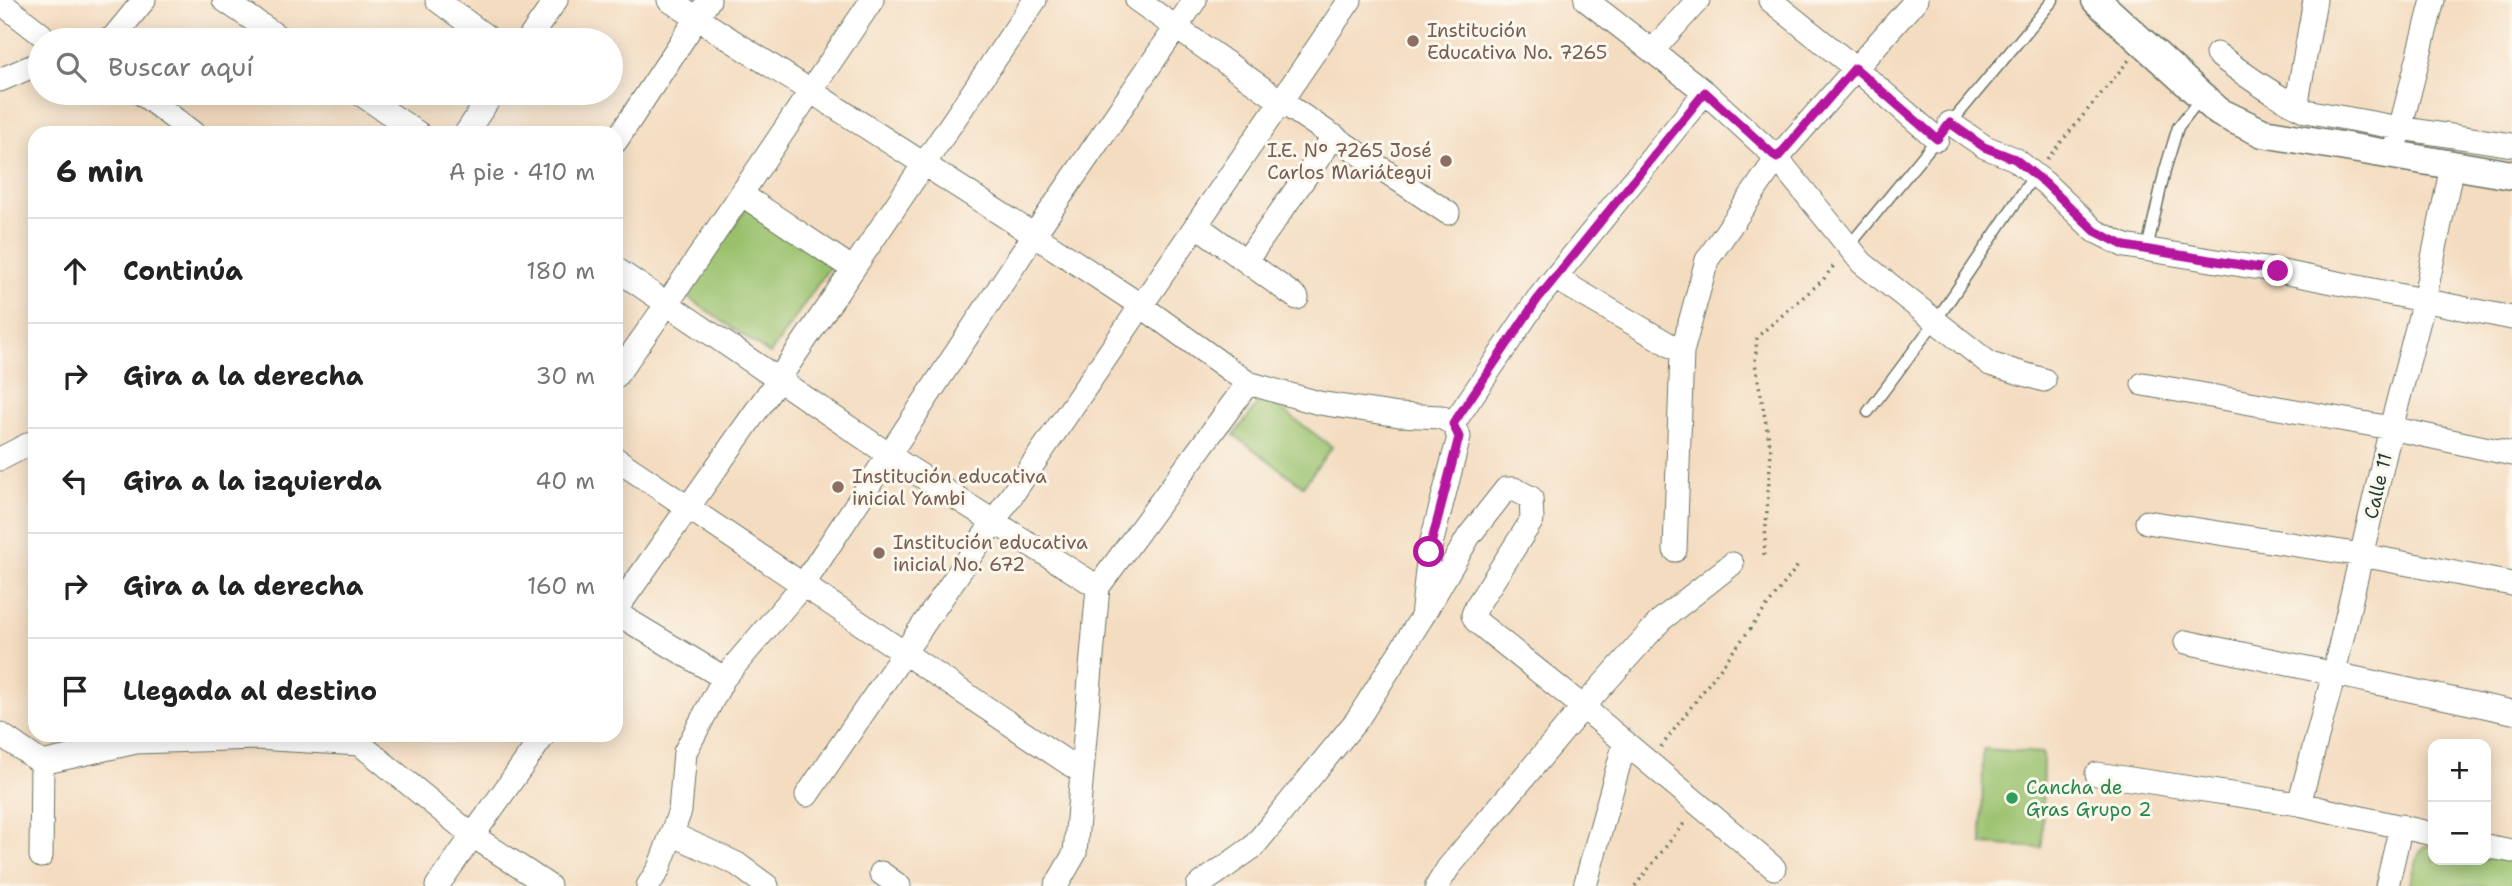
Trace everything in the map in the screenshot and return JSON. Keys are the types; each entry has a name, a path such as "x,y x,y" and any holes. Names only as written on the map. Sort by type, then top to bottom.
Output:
{"street":[{"path":"121,28 144,0"},
{"path":"224,0 265,28"},
{"path":"437,0 475,28"},
{"path":"536,28 556,0"},
{"path":"669,0 703,9 811,91 1140,305 1248,383 1319,403 1399,415 1441,417 1453,424 1459,437 1429,552 1422,617"},
{"path":"623,366 872,0"},
{"path":"623,602 778,380 1035,0"},
{"path":"1137,0 1282,102 1448,213"},
{"path":"648,886 659,868 680,811 685,752 724,678 803,585 1034,235 1195,0"},
{"path":"807,795 1350,0"},
{"path":"1586,0 1705,92 1777,158 1862,262 1990,364 2045,380"},
{"path":"1652,51 1698,0"},
{"path":"1770,0 1855,68 1944,131 2015,159 2035,174 2095,231 2125,246 2278,271 2512,318"},
{"path":"1675,550 1682,352 1707,260 1777,158 1916,0"},
{"path":"2096,0 2219,113 2263,133 2365,150 2397,141 2512,145"},
{"path":"2298,107 2315,0"},
{"path":"2397,141 2433,0"},
{"path":"0,2 33,28"},
{"path":"623,130 703,9"},
{"path":"2217,54 2277,97 2306,111 2370,122 2397,141 2452,166 2512,175"},
{"path":"0,80 28,68"},
{"path":"1453,424 1537,300 1705,92"},
{"path":"157,105 184,126"},
{"path":"377,105 408,126"},
{"path":"471,126 485,105"},
{"path":"2365,150 2370,122"},
{"path":"1246,261 1334,136"},
{"name":"Calle 11","path":"2299,804 2334,674 2391,428 2424,301 2452,166"},
{"path":"741,194 853,269"},
{"path":"1196,225 1297,298"},
{"path":"623,274 889,454 1098,587"},
{"path":"1555,278 1682,352"},
{"path":"1056,886 1075,853 1098,587 1248,383"},
{"path":"2143,384 2391,428 2512,454"},
{"path":"0,458 28,444"},
{"path":"623,464 1080,771"},
{"path":"1198,886 1252,847 1357,720 1469,536 1506,489 1514,489 1531,498 1532,520 1476,607 1473,615 1476,621 1774,868"},
{"path":"2147,522 2362,555 2512,584"},
{"path":"1437,886 1448,868 1583,707 1661,620 1732,564"},
{"path":"623,616 724,678"},
{"path":"2186,642 2512,712"},
{"path":"0,734 42,763 136,742"},
{"path":"366,742 473,836 549,886"},
{"path":"437,886 539,742"},
{"path":"1585,886 1625,742"},
{"path":"40,856 42,763"},
{"path":"2097,774 2299,804 2428,833"},
{"path":"2386,886 2401,826"},
{"path":"672,834 737,864 767,886"},
{"path":"2491,847 2512,851"}],"lane":[{"path":"1849,246 2053,0"},
{"path":"2147,251 2165,170 2178,127 2202,96"},
{"path":"1867,412 1937,320 2035,174"}],"path":[{"path":"2035,174 2143,43"},
{"path":"1763,555 1771,451 1755,363 1757,337 1823,281 1849,246"},
{"path":"1649,763 1798,564"},
{"path":"1635,886 1699,805"}],"green space":[{"path":"747,207 831,265 770,354 686,296"},
{"path":"1264,396 1332,447 1303,486 1234,435"},
{"name":"Cancha de Gras Grupo 2","path":"1983,749 2043,753 2042,848 1982,844"},
{"path":"2428,846 2428,865 2491,865 2491,855 2512,858 2512,886 2409,886 2419,854"}],"place":[{"name":"Institución Educativa No. 7265","path":"1413,41"},
{"name":"I.E. Nº 7265 José Carlos Mariátegui","path":"1446,161"},
{"name":"Institución educativa inicial Yambi","path":"838,487"},
{"name":"Institución educativa inicial No. 672","path":"879,553"},
{"name":"Cancha de Gras Grupo 2","path":"2012,798"}],"route":[{"path":"1429,552 1459,437 1453,424 1537,300 1705,92 1777,158 1855,68 1937,139 1950,123 1984,147 2015,159 2045,183 2095,231 2125,246 2278,271"}]}
